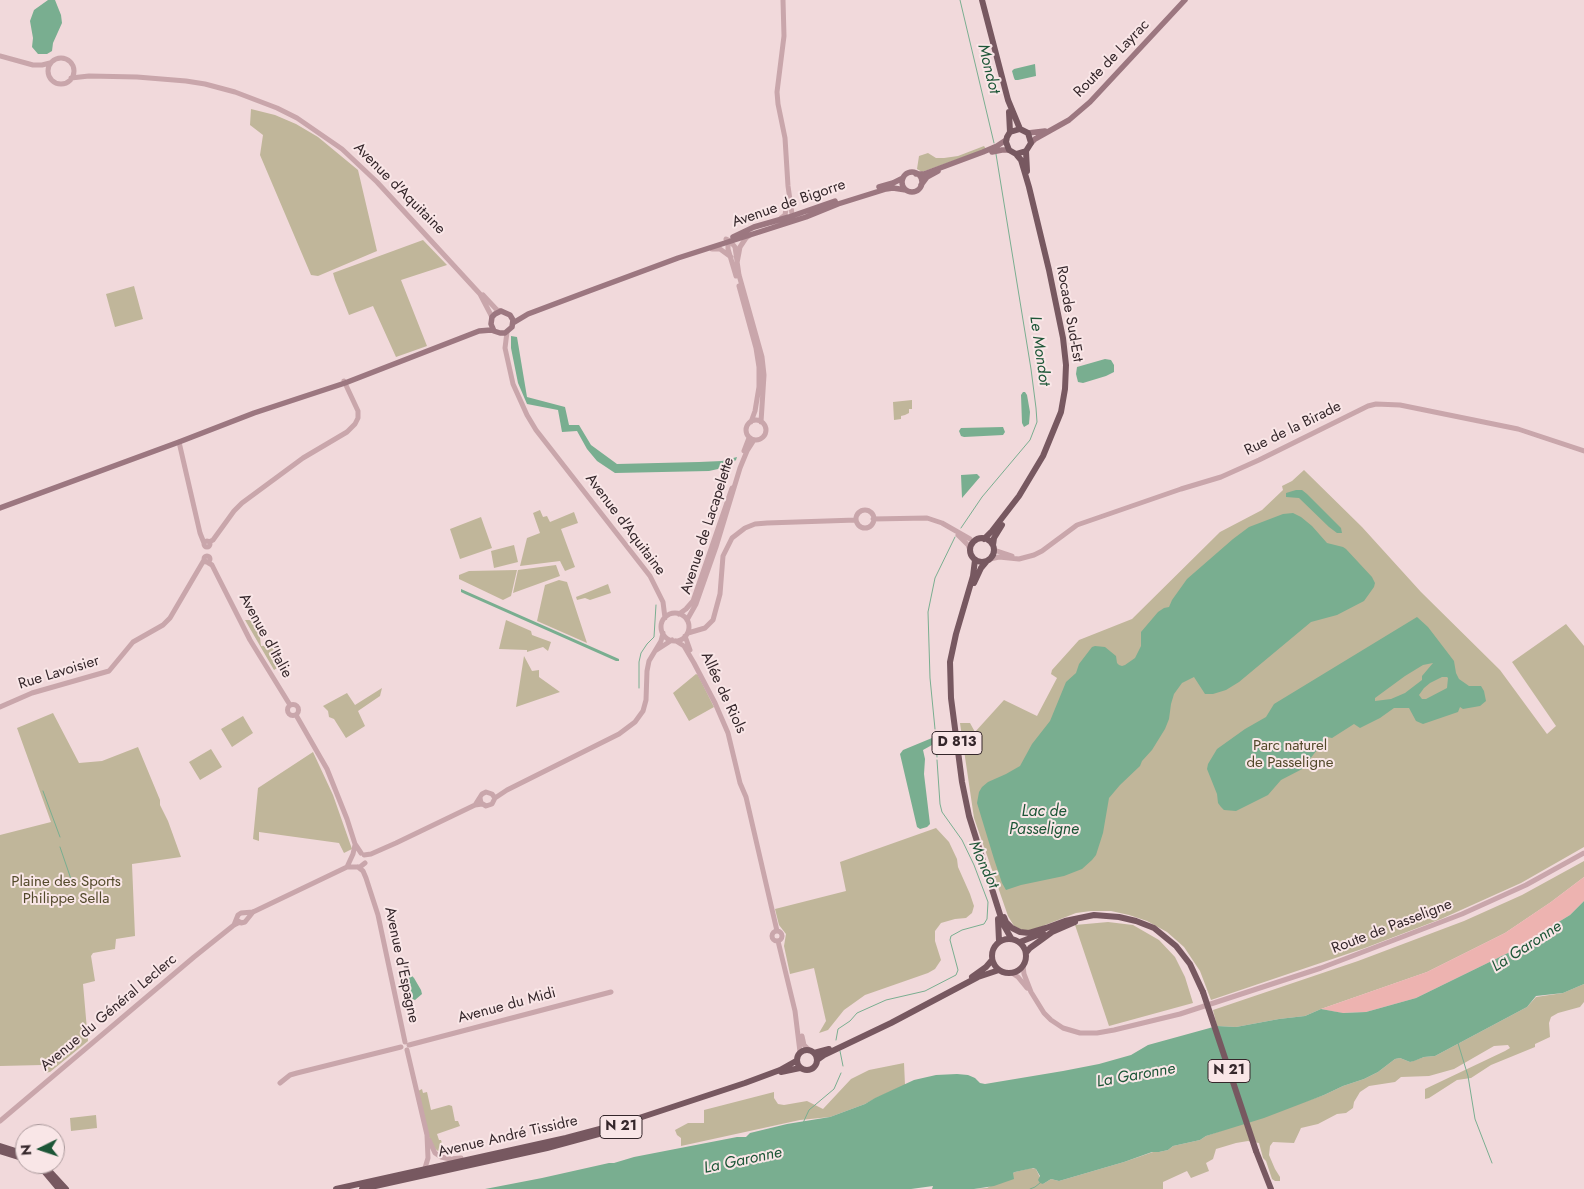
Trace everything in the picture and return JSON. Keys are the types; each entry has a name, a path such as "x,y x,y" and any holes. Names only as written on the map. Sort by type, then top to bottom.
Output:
{"main road":[{"path":"982,0 1008,100 1020,129"},
{"name":"Route de Layrac","path":"1031,143 1069,120 1090,102 1185,0"},
{"path":"1008,100 1010,132 1006,140 997,146 924,174 908,173 903,178 902,186 910,192 915,191 932,174 991,152 1002,150 1009,150 1016,154 1026,152 1031,143 1028,133 1020,129 1010,132"},
{"name":"Route de Layrac","path":"1028,133 1052,130"},
{"path":"1006,140 1009,150"},
{"name":"Rocade Sud-Est","path":"1026,152 1029,187"},
{"name":"Rocade Sud-Est","path":"993,547 996,533 1043,456 1054,433 1061,412 1066,373 1063,338 1049,270 1029,187 1021,160 1016,154"},
{"path":"916,174 920,178 922,185"},
{"name":"Avenue de Bigorre","path":"513,323 528,314 673,260 754,233 822,206 903,178"},
{"name":"Avenue de Bigorre","path":"728,241 754,227 814,214 838,204 886,189 906,190"},
{"path":"300,397 324,390 479,331 507,332 513,323 510,315 501,311 479,331"},
{"name":"Avenue de Bigorre","path":"510,315 528,314"},
{"path":"492,318 492,327 495,331"},
{"path":"0,508 366,371 391,364"},
{"path":"345,382 365,374 366,371"},
{"name":"Rocade Sud-Est","path":"984,538 992,531 1019,496"},
{"path":"984,538 991,542 993,547 988,560 982,562 975,560 970,554 972,543 975,540 984,538"},
{"name":"D 813","path":"975,560 973,576 950,662 951,698 962,782 969,816 1003,924 1011,938"},
{"name":"D 813","path":"964,607 976,577 988,560"},
{"name":"D 813","path":"988,877 992,882 1006,922 1009,926 1020,932 1032,932 1081,917"},
{"name":"D 813","path":"988,877 999,924 999,941"},
{"name":"N 21","path":"1020,942 1081,917 1094,915 1119,917 1136,921 1154,928 1170,940 1182,952 1196,974 1269,1189"},
{"name":"N 21","path":"1026,953 1034,944 1066,925 1092,919 1126,920 1150,929 1173,945 1187,963 1202,992"},
{"path":"992,960 1003,972 1016,972 1023,966 1026,958 1025,949 1020,942 1011,938 999,941 993,950 992,960 975,975 924,1004 848,1041 812,1051 800,1052 796,1061 800,1068 811,1070 817,1060 824,1055 891,1023 978,977 1000,970"},
{"path":"812,1051 817,1060"},
{"name":"Avenue André Tissidre","path":"336,1189 566,1138 630,1121 745,1083 780,1070 796,1061"},
{"name":"Avenue André Tissidre","path":"362,1189 586,1138 800,1068"},
{"path":"0,1146 15,1151"},
{"path":"0,1151 15,1156"},
{"path":"46,1174 59,1189"},
{"path":"52,1174 66,1189"}],"street":[{"path":"783,0 784,36 777,92 785,138 791,219"},
{"path":"0,56 33,65 48,73 52,80 59,84 66,83 71,78 73,69 70,63 58,59 51,63 33,65"},
{"path":"48,73 51,63"},
{"name":"Avenue d'Aquitaine","path":"73,69 89,76"},
{"name":"Avenue d'Aquitaine","path":"71,78 89,76 137,77 205,84 260,101 297,118 342,149 377,182 480,294 492,318"},
{"path":"789,206 800,212 822,206"},
{"path":"776,222 784,216 789,206"},
{"path":"737,263 739,251 744,241 754,233"},
{"name":"Avenue de Lacapelette","path":"728,241 730,257 752,332 759,367 759,387 755,412 746,429 752,439"},
{"name":"Avenue de Lacapelette","path":"728,241 735,247 739,275 753,321 763,365 761,422 765,428 765,434 761,439 752,439"},
{"path":"673,260 680,260 717,248 724,251 730,257"},
{"path":"480,294 497,310 501,311"},
{"path":"495,331 502,338 505,348"},
{"name":"Avenue d'Aquitaine","path":"507,332 505,348 514,387 532,424 650,576 663,602 666,612 665,618"},
{"path":"207,544 213,540 242,503 303,458 347,432 355,424 359,416 358,411 345,382"},
{"name":"Rue de la Birade","path":"988,560 999,557 1019,559 1042,551 1077,525 1221,477 1368,406 1376,404 1400,405 1465,417 1518,429 1584,451"},
{"path":"751,422 756,420 761,422"},
{"name":"Avenue de Lacapelette","path":"677,613 686,609 693,601 752,439"},
{"name":"Avenue de Lacapelette","path":"688,622 716,547 740,468 752,439"},
{"path":"179,442 197,516 207,544 207,560"},
{"path":"864,510 870,512 873,519 870,526 864,528 856,520 859,512 864,510"},
{"path":"873,519 919,517 942,523 970,539"},
{"path":"654,652 674,640 707,626 713,620 718,604 723,556 732,538 745,528 755,524 767,523 856,520"},
{"path":"942,523 962,538 970,550"},
{"path":"993,547 1010,556 1025,557"},
{"name":"Rue Lavoisier","path":"0,707 32,693 110,671 133,642 163,625 170,618 198,569 207,560"},
{"name":"Avenue d'Italie","path":"207,560 214,564 250,640 290,705 298,707 296,715 327,769 356,845"},
{"name":"Avenue d'Aquitaine","path":"663,602 670,610 677,613"},
{"path":"493,796 590,750 619,734 635,722 643,711 648,666 661,641 662,625 665,618 677,613 696,626 707,626"},
{"path":"687,634 688,622"},
{"path":"663,633 674,640"},
{"name":"Allée de Riols","path":"687,634 687,645 727,725 734,745 743,790"},
{"name":"Allée de Riols","path":"674,640 684,646 723,718 730,739 777,931 772,936 778,941 795,1011"},
{"path":"352,857 364,858 481,801 484,793 488,792 493,796"},
{"path":"481,801 486,806 490,806 493,802 493,796"},
{"path":"347,867 356,845"},
{"path":"356,845 364,858 366,878"},
{"name":"Route de Passeligne","path":"1031,992 1044,1013 1063,1028 1080,1033 1103,1032 1129,1027 1202,1007 1224,998 1321,968 1462,914 1526,885 1584,853"},
{"path":"352,857 352,862 363,872 366,878"},
{"path":"253,912 245,922 239,920 241,913 253,912 347,867 362,866 364,858"},
{"name":"Avenue d'Espagne","path":"366,878 373,894 405,1046 427,1135 428,1158 425,1168"},
{"path":"245,913 248,919"},
{"name":"Avenue du Général Leclerc","path":"0,1121 239,920"},
{"path":"1023,966 1031,992"},
{"path":"1012,973 1031,992"},
{"name":"Avenue du Midi","path":"280,1083 296,1073 611,992"},
{"path":"795,1011 804,1045 812,1051"},
{"path":"795,1011 800,1052"},
{"path":"427,1135 435,1153 441,1157 450,1159 499,1153"}],"green space":[{"path":"251,109 275,115 296,124 318,137 358,170 377,251 318,276 311,275 260,155 263,135 250,125"},
{"path":"984,146 986,149 922,172 917,169 919,156 928,153 936,158 958,156"},
{"path":"423,240 447,265 401,280 427,346 396,357 373,306 349,315 333,273"},
{"path":"134,286 143,319 115,327 106,294"},
{"path":"912,400 912,409 909,409 909,413 901,416 901,419 894,420 893,402"},
{"name":"Parc naturel de Passeligne","path":"1304,470 1362,527 1421,592 1500,670 1547,734 1556,726 1512,662 1566,624 1584,646 1584,847 1521,883 1441,919 1365,948 1211,1000 1200,971 1184,947 1167,932 1147,921 1111,911 1091,911 1076,913 1035,929 1024,931 1014,926 1008,916 974,818 960,723 970,723 975,732 1004,700 1037,716 1057,678 1051,674 1052,670 1079,640 1132,619 1220,532 1262,510 1283,490 1282,486 1292,481"},
{"path":"540,510 543,517 547,516 550,522 574,512 578,523 561,529 575,567 565,571 560,561 520,566 527,538 540,533 533,513"},
{"path":"481,517 492,548 460,559 450,529"},
{"path":"514,545 518,562 494,568 491,551"},
{"path":"556,565 560,576 513,593 518,570"},
{"path":"517,570 511,596 503,600 459,579 459,575 469,571"},
{"path":"559,580 567,582 587,643 537,621 545,585"},
{"path":"608,584 611,593 590,600 585,598 577,600 576,597"},
{"path":"245,620 258,620 261,646 278,645 279,667 274,670"},
{"path":"506,620 531,631 532,635 551,642 548,651 543,647 527,652 527,650 499,649"},
{"path":"524,656 532,671 539,670 539,677 560,692 516,707"},
{"path":"696,674 714,707 689,721 673,693"},
{"path":"382,688 380,696 358,711 365,726 346,738 334,719 329,717 328,711 323,706 347,693 355,705"},
{"name":"Plaine des Sports Philippe Sella","path":"53,713 79,763 102,761 138,747 181,857 132,864 135,936 116,939 115,949 93,953 91,956 95,981 83,984 88,1041 50,1072 44,1073 42,1065 0,1066 0,835 51,822 17,728"},
{"path":"243,716 253,733 232,747 221,729"},
{"path":"211,749 222,767 200,780 189,762"},
{"path":"313,752 333,795 352,849 344,853 339,843 259,832 259,841 253,839 258,788"},
{"path":"936,828 949,842 957,859 958,867 974,906 972,913 966,918 941,923 935,931 935,941 941,960 935,969 865,995 844,1010 828,1030 819,1033 826,1021 814,968 790,974 784,946 786,934 779,925 775,909 846,891 840,862"},
{"path":"1584,861 1584,877 1551,902 1505,933 1427,972 1305,1016 1236,1027 1217,1026 1213,1010 1358,961 1464,921 1522,895"},
{"path":"1108,922 1133,925 1159,940 1175,957 1185,977 1193,1003 1109,1026 1075,925"},
{"path":"1584,984 1584,1002 1580,1007 1551,1017 1549,1023 1550,1037 1535,1044 1535,1047 1491,1065 1471,1078 1457,1080 1425,1099 1425,1089 1510,1048 1508,1045 1494,1046 1454,1069 1429,1076 1401,1077 1395,1082 1369,1086 1360,1092 1353,1108 1346,1113 1337,1114 1318,1124 1301,1128 1294,1143 1273,1142 1270,1146 1269,1155 1280,1177 1280,1181 1272,1179 1259,1143 1248,1141 1216,1149 1213,1159 1206,1163 1209,1171 1191,1178 1187,1171 1163,1182 1163,1189 974,1189 987,1188 1015,1172 1031,1168 1036,1169 1043,1184 1051,1179 1059,1181 1153,1152 1168,1150 1173,1146 1200,1140 1206,1136 1364,1079 1378,1072 1395,1059 1400,1058 1410,1062 1424,1057 1435,1056 1527,1007 1536,997 1563,993"},
{"path":"904,1063 905,1085 865,1104 830,1117 800,1120 681,1146 681,1138 675,1130 688,1123 704,1123 704,1110 774,1092 774,1098 778,1104 784,1105 807,1101 823,1109 851,1079 869,1070"},
{"path":"422,1089 423,1093 427,1092 431,1110 449,1105 452,1106 455,1121 458,1121 460,1126 437,1134 444,1150 438,1151 433,1147 429,1137 418,1091"},
{"path":"96,1115 97,1128 71,1131 70,1118"}],"sand":[{"path":"1584,877 1584,901 1570,915 1508,953 1416,998 1366,1012 1342,1013 1321,1009 1427,972 1505,933"}],"water":[{"path":"48,0 55,0 62,23 53,43 52,51 47,54 38,54 32,47 33,38 30,21 34,10"},
{"path":"1035,64 1036,76 1015,80 1012,71 1014,69"},
{"path":"511,336 517,337 527,397 565,407 569,425 579,425 591,445 617,464 722,461 737,457 736,460 727,467 709,471 615,473 597,461 587,449 577,431 562,432 558,410 527,404 518,383 511,348"},
{"path":"1105,359 1111,360 1114,365 1114,372 1083,383 1078,382 1077,367"},
{"path":"1023,392 1027,395 1030,412 1029,424 1024,427 1022,423 1021,395"},
{"path":"1003,427 1005,432 1003,435 964,437 961,436 959,431 961,428"},
{"path":"977,474 980,477 962,498 961,475"},
{"path":"1302,490 1307,494 1341,528 1342,533 1337,533 1329,527 1299,498 1286,497 1286,493"},
{"name":"Lac de Passeligne","path":"1293,513 1312,526 1327,543 1346,549 1372,577 1375,583 1374,587 1364,601 1337,615 1311,622 1239,682 1226,690 1205,694 1194,677 1182,683 1174,694 1165,729 1152,750 1140,766 1109,798 1103,833 1096,855 1092,860 1082,869 1064,876 1006,890 994,859 977,803 982,787 1020,766 1032,744 1050,721 1066,682 1076,673 1079,664 1092,647 1105,647 1116,656 1119,665 1125,665 1135,658 1141,646 1141,632 1158,612 1169,607 1187,579 1249,527 1283,514"},
{"path":"461,589 619,659 619,661 465,594 461,592"},
{"path":"1417,617 1428,627 1454,661 1459,679 1469,686 1481,686 1486,701 1480,706 1463,709 1460,707 1458,712 1423,724 1416,721 1409,708 1394,708 1380,718 1360,728 1354,724 1332,738 1327,737 1310,759 1308,766 1281,780 1268,795 1236,811 1224,810 1218,803 1217,794 1207,769 1208,764 1217,749 1266,717 1274,704","holes":["1433,663 1422,676 1422,680 1405,693 1391,699 1375,701 1375,698 1405,676 1423,665","1442,677 1448,678 1447,688 1426,699 1422,699 1419,695 1424,688"]},
{"path":"932,738 932,745 923,750 930,824 920,829 917,827 900,754 903,750"},
{"name":"La Garonne","path":"1584,901 1584,984 1563,993 1536,996 1527,1007 1435,1056 1424,1057 1410,1062 1400,1058 1395,1059 1378,1072 1364,1079 1264,1118 1206,1136 1200,1140 1173,1146 1168,1150 1152,1152 1059,1181 1051,1179 1043,1184 1040,1183 1038,1180 1040,1176 1036,1169 1033,1168 1013,1173 1014,1179 994,1186 974,1189 932,1189 933,1186 911,1189 485,1189 614,1163 634,1157 737,1137 746,1137 750,1133 787,1124 830,1117 865,1104 914,1080 936,1075 968,1075 985,1084 1099,1064 1131,1055 1148,1045 1217,1026 1236,1027 1305,1016 1321,1009 1343,1013 1366,1012 1416,998 1508,953 1570,915"},
{"path":"404,977 414,978 421,990 422,994 415,1000 409,998 403,992 402,982"}],"waterway":[{"name":"Mondot","path":"960,0 994,143"},
{"name":"Le Mondot","path":"961,528 982,497 1030,440 1037,422 1031,369 996,154"},
{"name":"Le Mondot","path":"935,729 930,678 928,612 935,578 955,537"},
{"path":"639,688 639,662 641,653 654,637 656,605"},
{"path":"936,736 937,757"},
{"name":"Mondot","path":"836,1040 838,1029 850,1021 857,1013 886,1000 925,991 956,975 958,970 950,940 951,936 962,930 984,924 987,919 988,902 974,865 962,840 942,812 937,760"},
{"path":"43,791 60,837"},
{"path":"60,847 73,885"},
{"path":"1458,1043 1468,1076 1475,1119 1492,1163"},
{"path":"840,1051 843,1066"},
{"name":"Mondot","path":"803,1123 809,1110 834,1089 841,1073"},
{"path":"1030,1189 1040,1183"}]}
